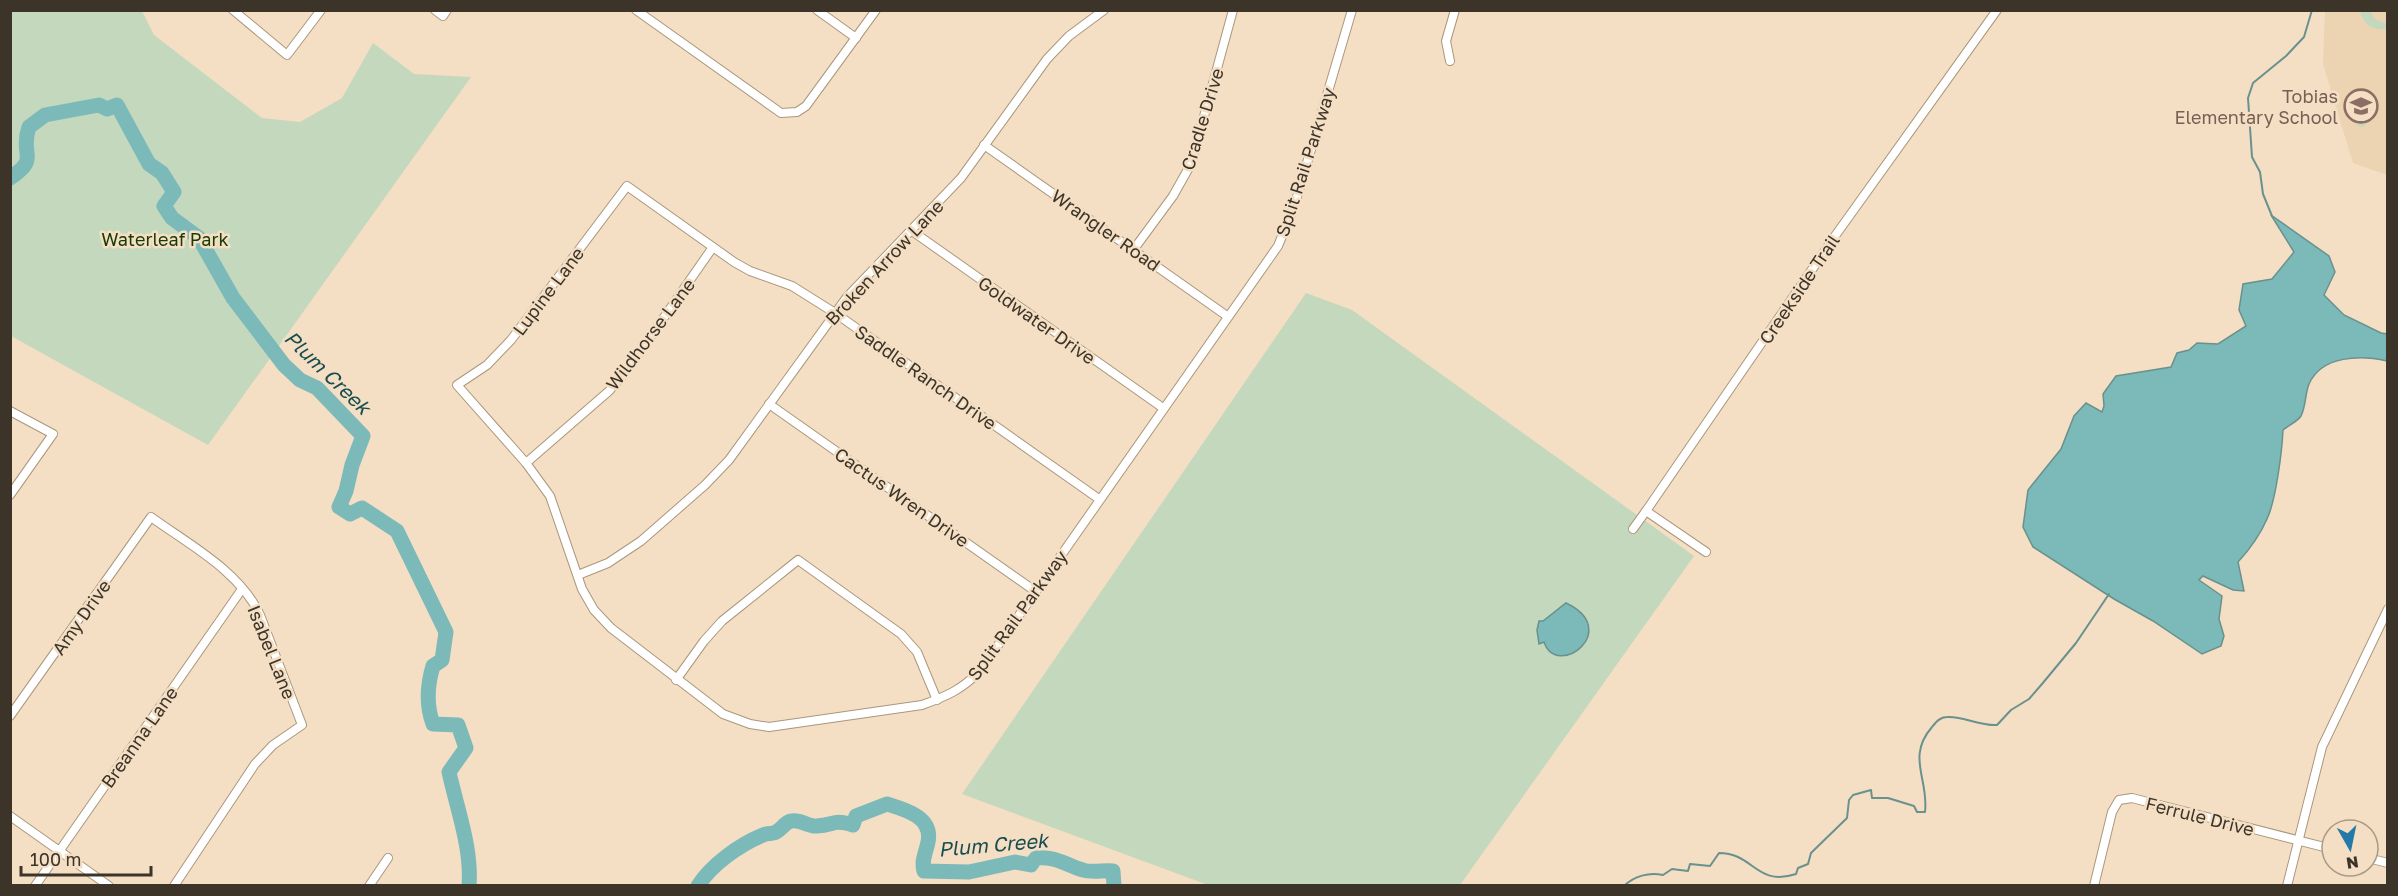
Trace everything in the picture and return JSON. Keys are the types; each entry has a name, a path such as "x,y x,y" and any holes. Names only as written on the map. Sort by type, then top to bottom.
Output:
{"street":[{"path":"233,10 287,55 321,10"},
{"path":"435,10 445,13"},
{"path":"636,10 781,113 797,112 806,106 876,10"},
{"path":"817,10 856,38"},
{"name":"Broken Arrow Lane","path":"578,575 608,563 641,542 705,485 729,460 847,297 961,178 1047,59 1069,36 1104,10"},
{"name":"Cradle Drive","path":"1134,249 1173,196 1191,164 1233,10"},
{"name":"Split Rail Parkway","path":"457,385 526,463 550,496 582,589 594,610 610,628 723,714 750,724 769,727 937,700 964,687 980,671 1227,316 1266,264 1286,229 1352,10"},
{"path":"1450,61 1446,41 1455,10"},
{"name":"Creekside Trail","path":"1633,529 1835,236 1997,10"},
{"name":"Wrangler Road","path":"984,146 1227,316"},
{"name":"Saddle Ranch Drive","path":"627,186 750,271 792,286 835,313 1100,499"},
{"name":"Lupine Lane","path":"457,385 487,364 511,340 627,186"},
{"name":"Goldwater Drive","path":"912,231 1163,408"},
{"name":"Wildhorse Lane","path":"526,463 609,391 628,369 713,247"},
{"name":"Cactus Wren Drive","path":"769,404 1035,591"},
{"path":"10,411 53,434 10,495"},
{"path":"1646,511 1706,552"},
{"name":"Isabel Lane","path":"151,517 216,563 255,604 302,725 273,745 255,764 174,885"},
{"name":"Amy Drive","path":"10,716 151,517"},
{"path":"676,680 704,641 722,621 798,560 901,634 916,652 937,700"},
{"name":"Breanna Lane","path":"35,885 243,589"},
{"path":"2288,885 2322,747 2388,609"},
{"name":"Ferrule Drive","path":"2094,885 2112,812 2119,800 2132,798 2320,846"},
{"path":"10,816 109,885"},
{"path":"369,885 388,858"}],"shaded area":[{"name":"Tobias Elementary School","path":"2325,11 2387,11 2387,175 2353,163 2323,64"}],"green space":[{"name":"Waterleaf Park","path":"11,10 142,11 154,35 262,118 300,122 342,98 373,43 414,74 471,77 208,445 11,336"},
{"path":"2360,11 2370,11 2375,19 2387,24 2387,29 2377,29 2366,24"},
{"path":"2358,105 2367,113 2366,125 2362,127 2357,125 2348,111 2350,106"},
{"path":"1306,293 1352,310 1694,556 1460,885 1208,885 962,794"}],"water":[{"path":"2271,215 2329,256 2335,272 2324,295 2344,315 2387,334 2387,361 2366,358 2343,359 2323,367 2315,374 2309,384 2301,416 2283,430 2276,488 2267,519 2254,542 2238,562 2244,591 2233,590 2203,576 2199,580 2222,596 2219,619 2224,636 2221,646 2202,654 2033,547 2023,527 2028,490 2061,449 2074,416 2086,403 2102,412 2103,394 2116,376 2171,367 2177,353 2189,350 2197,343 2218,344 2246,326 2239,310 2243,284 2272,279 2294,252"},
{"path":"1566,603 1582,614 1588,626 1588,637 1581,647 1561,656 1551,652 1544,642 1539,644 1537,630 1539,621 1543,621"}],"waterway":[{"path":"2272,216 2263,194 2260,172 2252,157 2248,98 2253,83 2286,56 2304,37 2312,10"},
{"name":"Plum Creek","path":"10,178 25,165 27,160 26,144 29,127 45,115 99,105 107,109 117,105 149,164 162,173 174,192 164,206 172,218 199,238 233,298 284,365 300,380 317,388 363,436 339,507 350,514 362,508 397,531 446,632 442,660 433,666 431,673 428,703 433,724 458,725 466,748 449,772 466,843 469,886"},
{"path":"1624,886 1642,876 1663,875 1672,869 1688,871 1690,864 1710,866 1719,853 1731,854 1772,876 1783,877 1796,874 1798,868 1808,864 1811,853 1847,818 1849,800 1853,795 1871,790 1872,798 1888,798 1914,806 1917,812 1925,812 1919,758 1924,738 1934,725 1940,719 1947,717 1997,725 2011,710 2029,699 2042,684 2076,643 2109,594"},
{"name":"Plum Creek","path":"698,886 718,863 735,850 763,835 776,832 791,821 814,826 837,822 853,825 856,816 887,804 910,812 926,826 928,842 923,860 924,871 969,872 1015,862 1031,865 1036,858 1043,858 1087,871 1113,871 1114,886"}],"place":[{"name":"Tobias Elementary School","path":"2361,106"}]}
